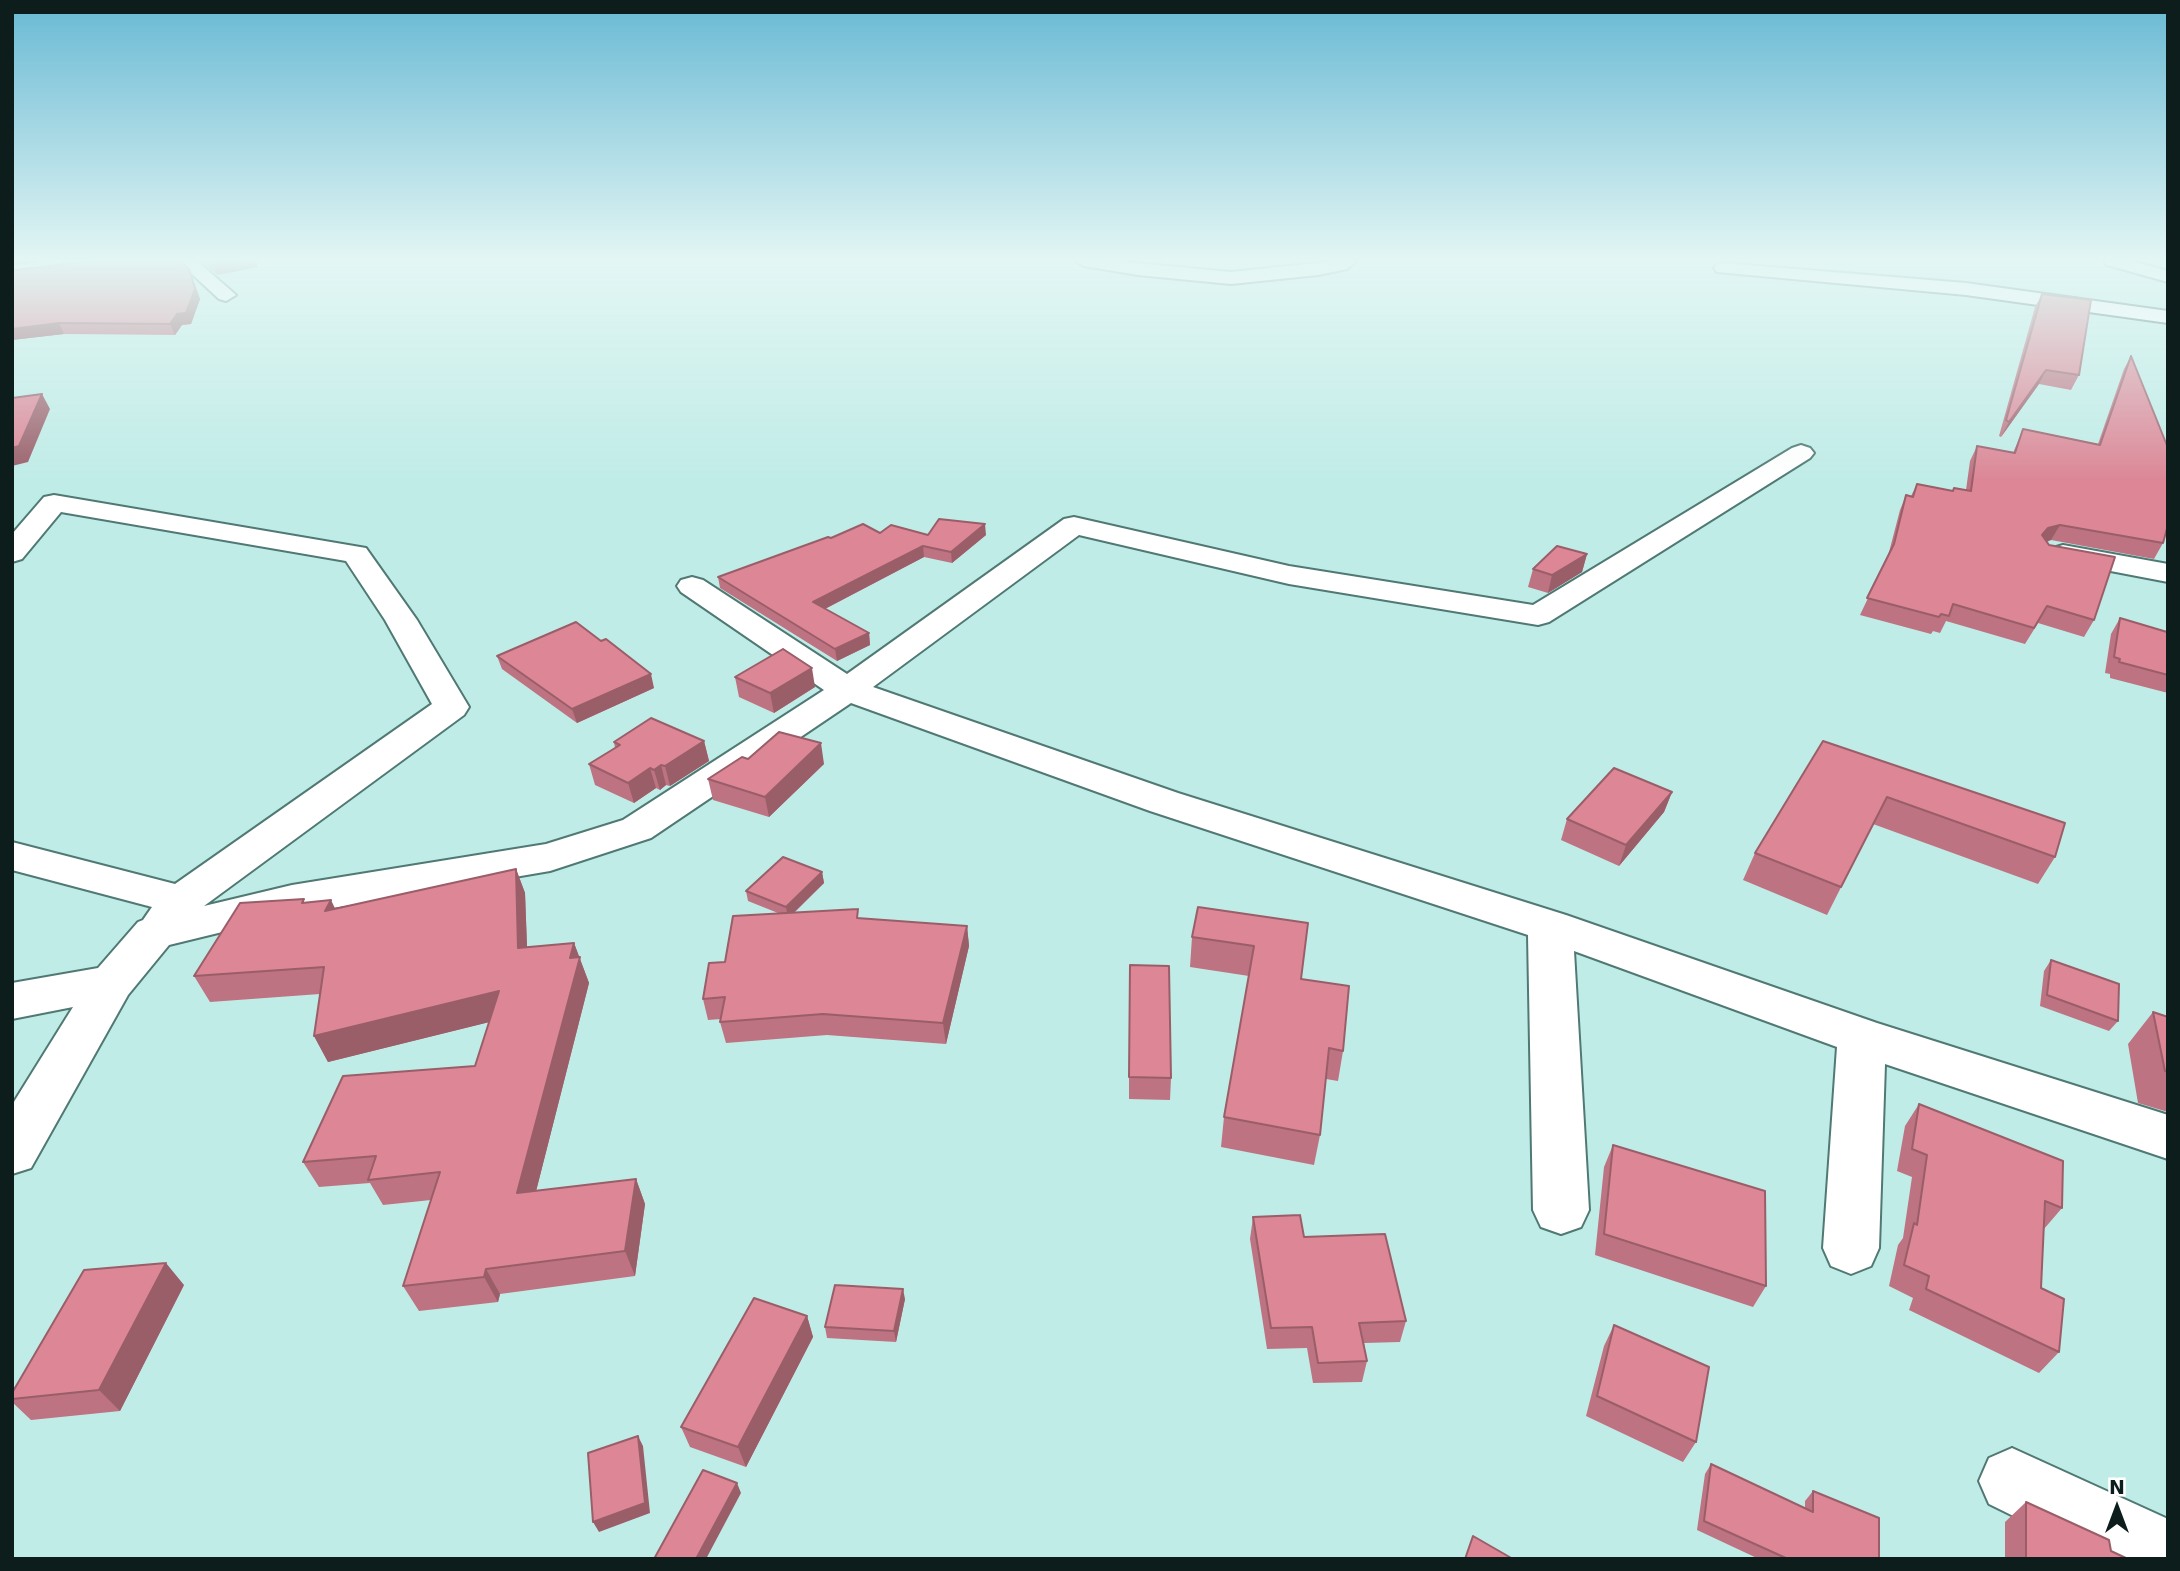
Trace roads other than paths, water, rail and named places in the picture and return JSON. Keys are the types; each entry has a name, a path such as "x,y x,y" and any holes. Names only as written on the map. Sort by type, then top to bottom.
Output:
{"street":[{"path":"154,933 292,900 550,857 637,829 847,690 1074,525 1289,575 1538,615 1801,453"},
{"path":"12,552 54,503 356,554 401,620 451,707 182,900 112,983 12,1152"},
{"path":"2051,552 2168,573"},
{"path":"692,586 847,690 1164,802 1550,926 1862,1037 2168,1137"},
{"path":"12,856 182,900"},
{"path":"1550,926 1561,1210"},
{"path":"12,1001 112,983"},
{"path":"1851,1248 1862,1037"},
{"path":"2012,1481 2168,1555"}]}
